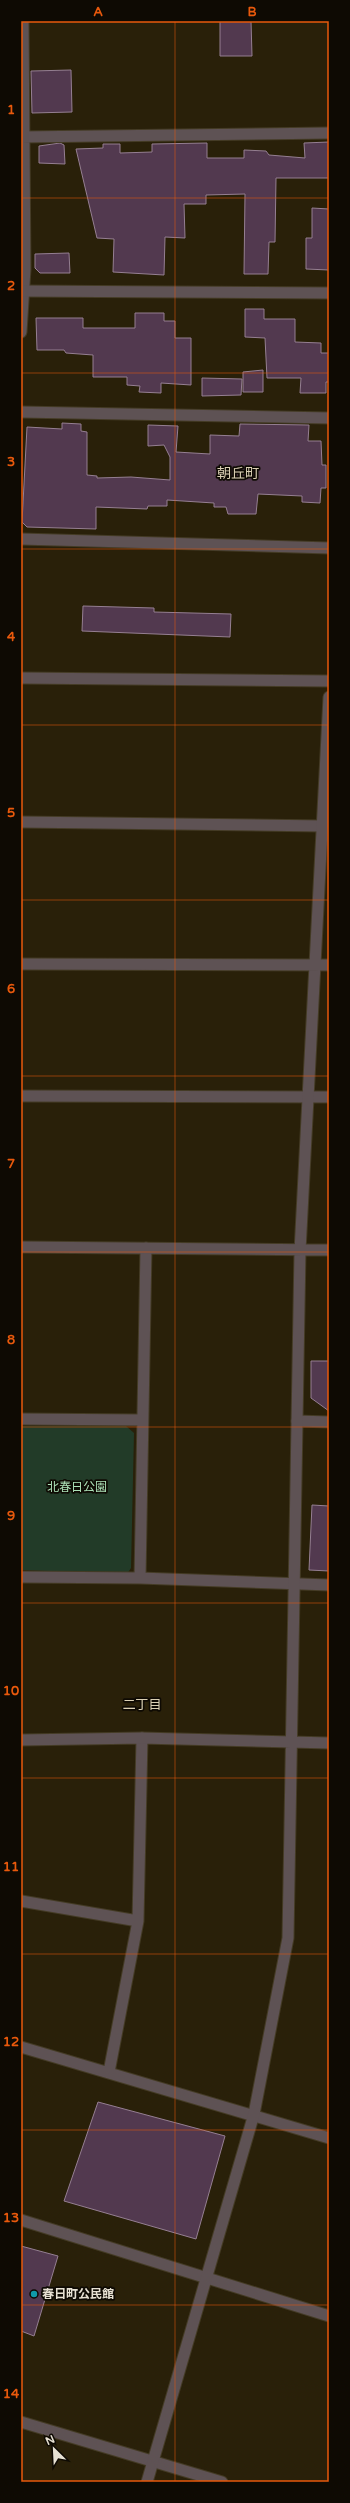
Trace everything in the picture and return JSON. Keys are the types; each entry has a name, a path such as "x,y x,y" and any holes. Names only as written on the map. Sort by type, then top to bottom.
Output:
{"street":[{"path":"21,332 24,21"},
{"path":"22,137 329,133"},
{"path":"22,291 329,293"},
{"path":"21,412 329,418"},
{"path":"21,539 329,548"},
{"path":"21,678 329,681"},
{"path":"147,2482 254,2114 288,1938 293,1583 300,1251 322,826 327,770 329,697"},
{"path":"21,822 322,826"},
{"path":"21,964 329,965"},
{"path":"21,1096 329,1097"},
{"path":"21,1248 329,1250"},
{"path":"140,1578 141,1420 146,1248"},
{"path":"21,1419 141,1420"},
{"path":"297,1421 329,1422"},
{"path":"21,1577 140,1578 329,1585"},
{"path":"109,2072 138,1921 142,1738"},
{"path":"21,1740 142,1738 329,1743"},
{"path":"21,1901 138,1921"},
{"path":"21,2047 254,2114 329,2138"},
{"path":"21,2220 329,2316"},
{"path":"21,2422 222,2482"}],"green space":[{"name":"北春日公園","path":"21,1426 126,1426 134,1433 131,1568 127,1574 21,1570"}],"building":[{"path":"220,21 251,21 252,56 220,56"},
{"path":"71,70 72,112 32,113 31,71"},
{"path":"329,142 329,178 276,178 275,242 269,242 268,274 244,274 245,194 206,195 206,204 184,204 185,238 165,237 164,275 113,272 114,239 97,238 76,149 103,148 103,144 120,144 120,153 152,152 152,144 207,143 207,158 244,158 244,150 266,151 269,155 305,158 304,143"},
{"path":"60,143 64,145 65,164 39,163 39,146"},
{"path":"312,208 329,209 329,270 306,269 306,238 312,238"},
{"path":"69,253 70,273 40,273 35,268 35,254"},
{"path":"245,309 264,309 264,319 295,319 295,342 321,343 321,353 329,353 329,382 326,382 326,393 300,393 301,378 267,378 265,338 245,337"},
{"path":"135,313 164,313 164,321 175,321 175,338 191,338 191,385 161,383 161,393 139,392 140,386 127,385 127,377 93,377 93,355 66,353 64,350 37,350 36,318 83,318 83,328 135,328"},
{"path":"263,370 263,392 243,392 243,372"},
{"path":"202,378 242,379 241,395 202,396"},
{"path":"62,423 81,424 81,431 87,432 87,475 97,476 97,478 131,477 170,480 170,457 164,445 148,446 148,425 178,426 176,452 210,454 210,435 239,436 240,424 309,425 308,441 321,441 322,465 326,465 326,488 321,488 320,503 302,502 302,496 258,494 256,514 228,514 226,507 214,507 214,503 167,500 167,506 148,506 147,509 96,507 96,529 27,527 22,522 27,427 62,429"},
{"path":"83,606 154,608 154,612 231,614 230,637 82,631"},
{"path":"311,1361 329,1361 329,1411 311,1398"},
{"path":"312,1505 329,1506 329,1571 309,1570"},
{"path":"98,2102 225,2136 196,2239 64,2201"},
{"name":"春日町公民館","path":"21,2246 58,2256 34,2336 21,2331"}],"place":[{"name":"春日町公民館","path":"34,2294"}],"district":[{"name":"朝丘町","path":"238,473"},
{"name":"二丁目","path":"142,1705"}]}
